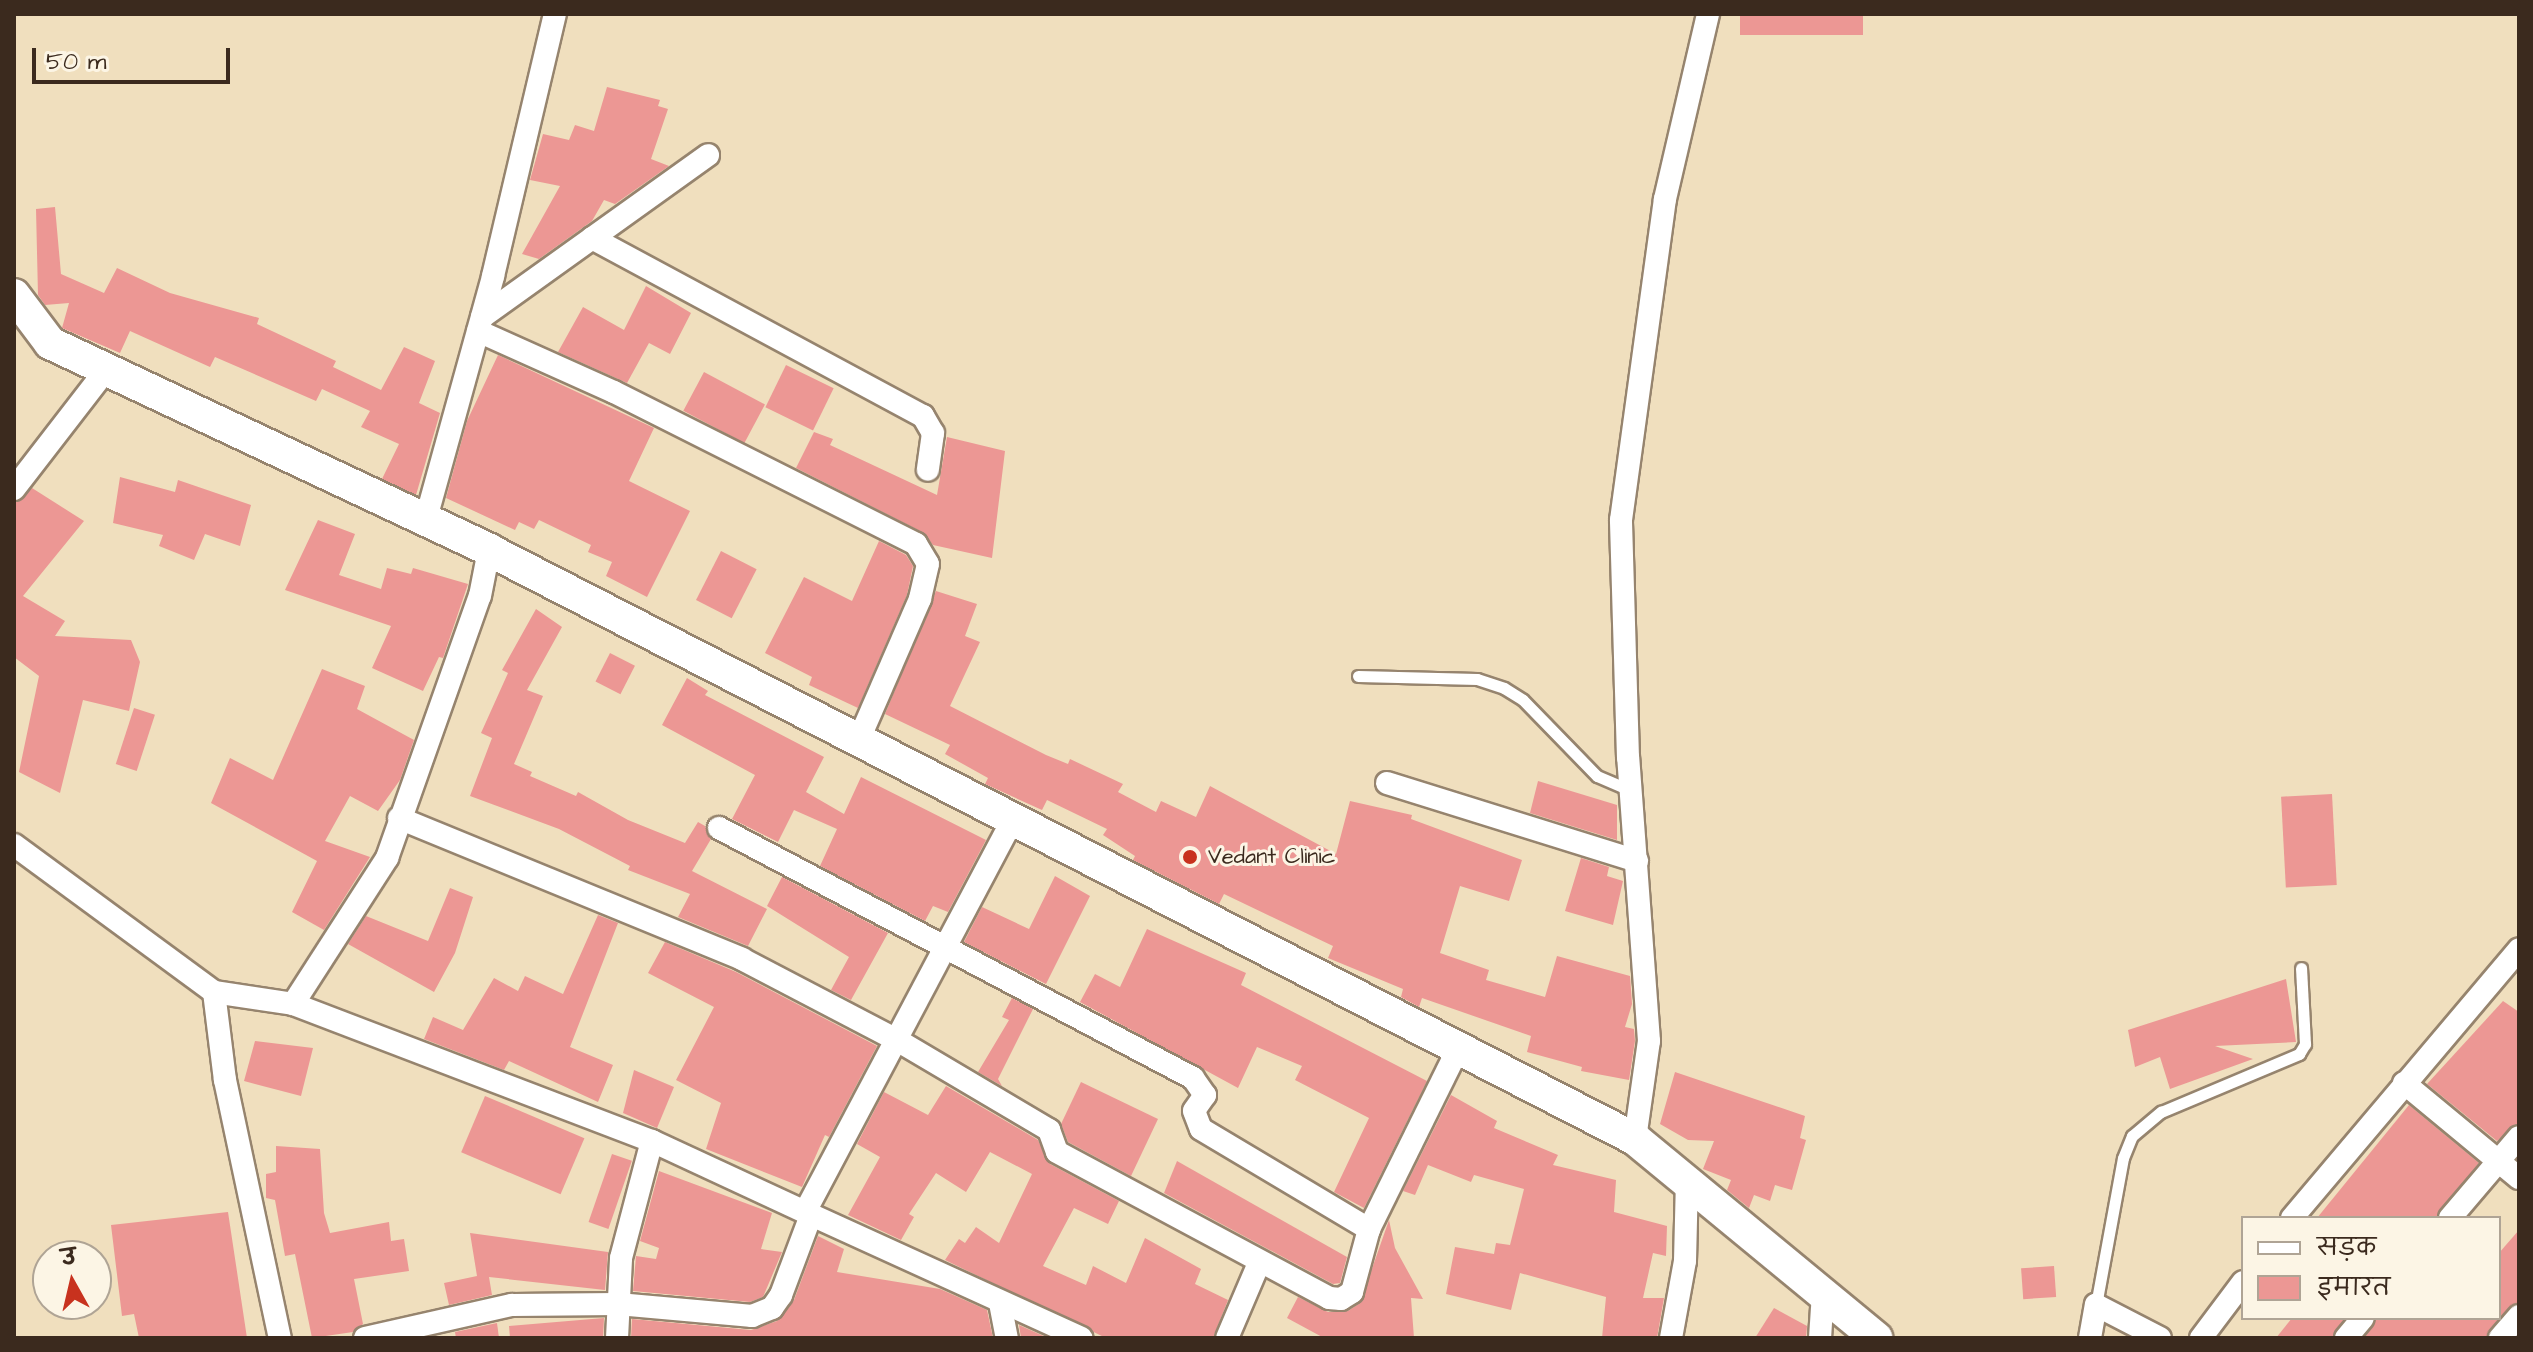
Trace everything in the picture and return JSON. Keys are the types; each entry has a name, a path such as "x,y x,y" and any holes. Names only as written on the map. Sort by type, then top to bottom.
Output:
{"main road":[{"path":"14,295 50,343 489,550 860,737 1012,821 1635,1139 1687,1178 1876,1338"}],"street":[{"path":"425,522 480,324 555,14"},
{"path":"1635,1139 1649,1041 1631,790 1621,520 1665,199 1708,14"},
{"path":"480,324 708,155"},
{"path":"592,238 923,416 933,433 928,470"},
{"path":"480,324 916,544 928,564 920,599 860,737"},
{"path":"14,489 106,370"},
{"path":"293,1004 367,894 387,858 480,596 489,550"},
{"path":"1387,783 1637,861"},
{"path":"399,818 729,953 897,1040 1049,1130 1057,1152 1259,1263 1341,1299 1352,1292 1369,1229 1459,1047"},
{"path":"365,1338 512,1305 618,1304 752,1316 772,1308 808,1214 1012,821"},
{"path":"719,828 947,945 1193,1078 1205,1095 1194,1111 1201,1129 1369,1229"},
{"path":"14,845 214,992 293,1004 652,1141 1082,1338"},
{"path":"2294,1216 2519,949"},
{"path":"214,992 225,1080 280,1338"},
{"path":"2404,1083 2519,1178"},
{"path":"2452,1216 2519,1137"},
{"path":"617,1338 621,1258 652,1141"},
{"path":"1671,1338 1685,1261 1687,1178"},
{"path":"1227,1338 1259,1263"},
{"path":"2201,1338 2241,1285"},
{"path":"1820,1338 1823,1293"},
{"path":"1000,1303 1007,1338"},
{"path":"2090,1338 2096,1305 2160,1338"},
{"path":"2500,1338 2519,1316"},
{"path":"2346,1338 2361,1320"}],"lane":[{"path":"1358,676 1477,679 1504,688 1523,700 1597,776 1631,790"},
{"path":"2096,1305 2123,1158 2132,1136 2161,1112 2299,1054 2305,1044 2301,968"}],"building":[{"path":"1740,14 1863,14 1863,35 1740,35"},
{"path":"607,87 660,100 658,106 668,109 651,159 669,166 615,204 604,200 592,221 539,259 522,254 560,186 530,180 543,134 569,140 575,125 594,131"},
{"path":"55,207 61,274 104,293 117,268 170,293 259,318 257,324 336,361 333,367 381,390 404,347 435,361 419,403 440,413 416,495 382,479 399,444 361,427 370,411 322,389 316,401 215,357 210,367 130,331 120,353 62,328 69,303 45,305 38,295 36,209"},
{"path":"646,286 691,313 670,354 649,343 627,383 558,352 583,307 624,330"},
{"path":"498,355 654,428 629,481 690,511 647,597 606,576 612,562 588,552 591,545 539,520 534,529 519,522 515,530 446,498 467,421"},
{"path":"786,365 834,388 813,430 765,407"},
{"path":"704,372 765,404 744,443 683,411"},
{"path":"814,432 833,439 830,445 937,495 947,437 1005,451 992,558 933,545 922,532 796,468"},
{"path":"120,477 175,492 178,480 251,505 240,546 205,534 194,560 159,546 163,535 113,523"},
{"path":"32,488 84,521 23,596 65,621 55,636 131,640 140,662 129,711 83,700 60,793 19,772 39,676 14,657 14,503"},
{"path":"318,520 355,534 339,575 381,589 387,568 411,574 413,568 468,584 443,658 439,657 423,691 372,668 391,626 285,590"},
{"path":"879,541 906,555 913,566 907,595 858,708 809,685 812,677 765,653 804,577 852,601"},
{"path":"721,551 757,569 732,618 696,600"},
{"path":"936,591 977,604 965,636 980,642 950,706 1046,755 1068,764 1070,759 1123,784 1118,792 1156,812 1161,801 1196,817 1210,786 1336,854 1350,801 1412,815 1411,819 1522,860 1509,901 1460,886 1440,953 1489,970 1486,980 1545,997 1557,956 1630,976 1632,1004 1625,1027 1634,1029 1635,1041 1629,1080 1581,1071 1582,1067 1527,1052 1531,1036 1422,998 1419,1007 1401,997 1403,989 1328,958 1333,946 1224,894 1219,904 1133,860 1135,856 1103,835 1107,829 1047,800 1042,810 985,784 988,778 945,754 950,745 885,714"},
{"path":"536,609 562,627 527,690 543,696 514,764 532,772 530,776 576,796 578,792 628,820 685,843 698,822 705,826 711,839 692,871 767,909 748,946 678,917 690,894 628,870 630,866 559,829 470,796 492,738 481,733 508,673 502,670"},
{"path":"610,653 635,666 620,694 595,682"},
{"path":"322,669 365,686 357,709 414,740 400,780 378,811 350,796 325,841 370,857 324,930 292,912 317,861 211,803 230,758 273,780"},
{"path":"687,678 708,691 705,695 824,757 806,792 844,814 861,777 986,840 948,912 933,906 925,921 820,866 837,829 794,810 778,842 732,819 755,775 662,725"},
{"path":"134,708 155,715 137,771 116,764"},
{"path":"1538,781 1617,805 1617,840 1530,813"},
{"path":"2332,794 2337,885 2286,888 2281,797"},
{"path":"1581,858 1609,867 1607,876 1623,881 1613,925 1565,911"},
{"path":"1055,876 1090,896 1046,984 964,942 982,907 1029,929"},
{"path":"782,877 888,933 851,1000 831,990 849,957 767,906"},
{"path":"450,888 473,897 455,953 434,992 348,944 366,916 428,941"},
{"path":"598,915 618,923 570,1047 613,1065 598,1102 509,1061 504,1070 424,1039 433,1017 463,1030 494,978 518,991 525,976 563,994"},
{"path":"1147,929 1246,973 1241,985 1427,1081 1364,1208 1334,1192 1369,1118 1295,1080 1302,1066 1257,1047 1238,1088 1080,1002 1095,974 1120,987"},
{"path":"665,942 736,972 877,1046 829,1137 825,1135 802,1187 706,1149 721,1103 676,1080 714,1007 648,973"},
{"path":"2286,979 2296,1042 2215,1046 2253,1059 2170,1089 2160,1057 2135,1067 2128,1030"},
{"path":"1012,998 1033,1009 998,1079 1002,1086 978,1072 1009,1020 1002,1017"},
{"path":"2503,1001 2519,1012 2519,1123 2497,1141 2427,1084"},
{"path":"255,1041 313,1048 301,1096 244,1081"},
{"path":"634,1070 674,1087 657,1128 623,1113"},
{"path":"1675,1072 1805,1116 1800,1138 1806,1140 1792,1190 1775,1185 1770,1201 1754,1195 1749,1208 1727,1190 1731,1180 1703,1169 1714,1141 1688,1140 1660,1124"},
{"path":"1081,1082 1158,1119 1131,1176 1068,1142 1061,1124"},
{"path":"946,1086 1038,1140 1050,1164 1119,1201 1108,1224 1074,1208 1043,1266 1086,1285 1093,1266 1126,1283 1145,1238 1201,1269 1195,1284 1228,1300 1213,1338 1106,1338 945,1260 959,1239 965,1243 976,1227 999,1243 1032,1174 990,1152 966,1192 936,1173 909,1214 914,1217 901,1240 848,1215 880,1157 857,1144 884,1092 928,1115"},
{"path":"1451,1095 1497,1121 1494,1128 1558,1155 1553,1165 1616,1180 1614,1212 1667,1226 1666,1256 1653,1253 1643,1298 1664,1298 1657,1338 1602,1338 1606,1297 1520,1273 1511,1310 1446,1294 1455,1247 1494,1254 1496,1243 1510,1245 1524,1189 1474,1175 1471,1182 1428,1165 1415,1195 1403,1191"},
{"path":"485,1096 584,1138 561,1194 461,1152"},
{"path":"2409,1105 2479,1163 2438,1216 2319,1216"},
{"path":"276,1146 320,1149 324,1213 330,1233 389,1222 391,1241 404,1239 409,1271 354,1279 363,1324 353,1332 312,1338 295,1254 285,1256 275,1200 266,1198 266,1174 276,1172"},
{"path":"612,1154 632,1161 608,1229 589,1222"},
{"path":"1177,1161 1347,1257 1340,1283 1333,1284 1164,1193"},
{"path":"659,1171 772,1213 761,1249 782,1252 763,1297 750,1302 633,1291 636,1256 656,1259 659,1248 640,1241"},
{"path":"228,1212 247,1338 139,1338 134,1314 122,1316 111,1225"},
{"path":"1389,1220 1395,1248 1423,1299 1411,1298 1414,1338 1324,1338 1287,1318 1298,1297 1328,1312 1348,1311 1360,1303"},
{"path":"2519,1230 2519,1302 2501,1316 2501,1251"},
{"path":"470,1233 608,1252 605,1290 489,1277 492,1295 449,1305 444,1283 477,1276"},
{"path":"818,1236 844,1249 837,1272 940,1289 987,1310 993,1338 631,1338 632,1319 751,1330 777,1321 794,1300"},
{"path":"2054,1266 2056,1297 2023,1299 2021,1268"},
{"path":"1774,1308 1807,1326 1806,1338 1755,1338"},
{"path":"604,1318 603,1338 510,1338 509,1326"},
{"path":"2290,1320 2344,1320 2332,1338 2276,1338"},
{"path":"2376,1320 2498,1320 2486,1338 2364,1338"},
{"path":"497,1323 499,1338 456,1338 455,1332"},
{"path":"1019,1325 1048,1338 1021,1338"}],"place":[{"name":"Vedant Clinic","path":"1190,857"}]}
